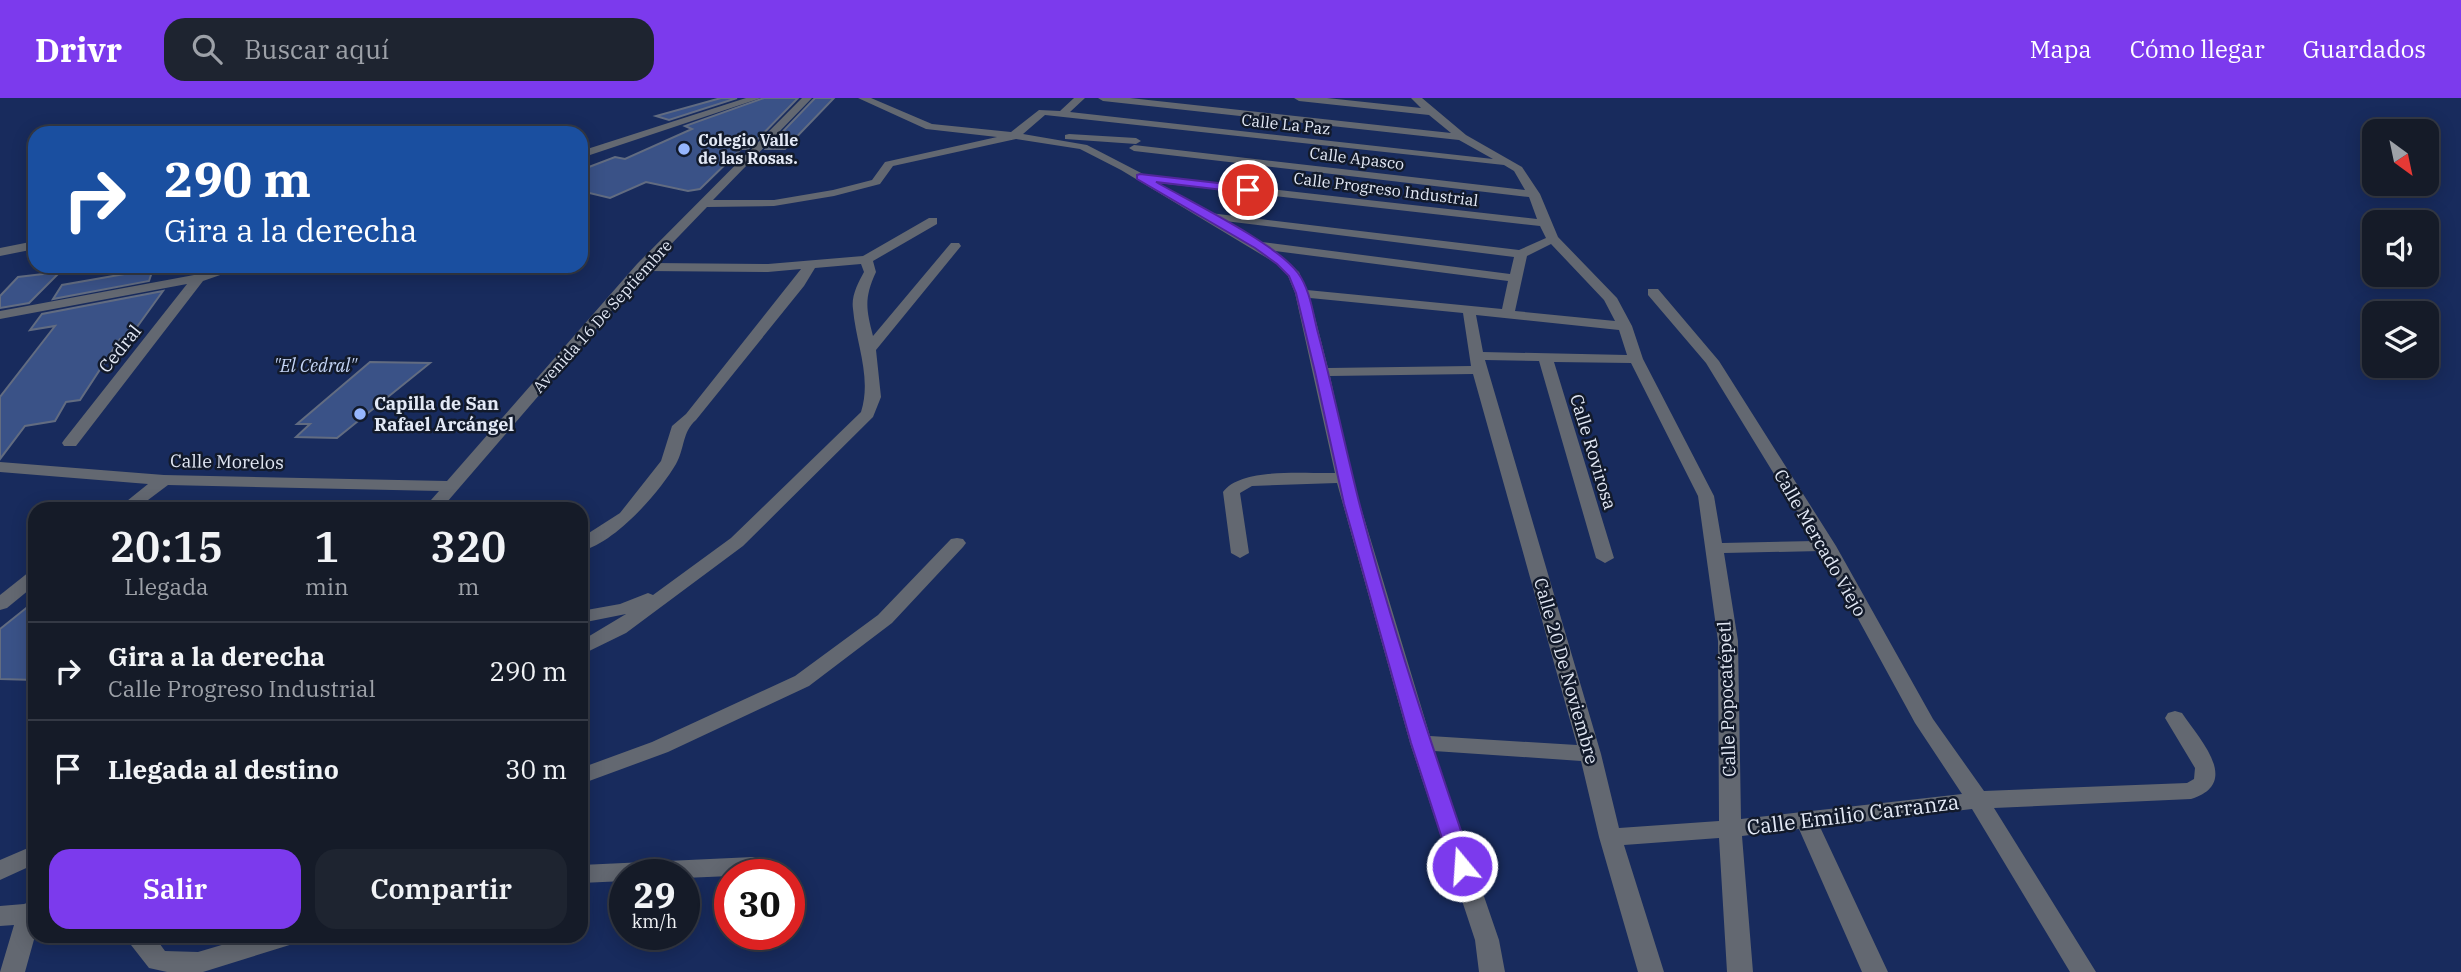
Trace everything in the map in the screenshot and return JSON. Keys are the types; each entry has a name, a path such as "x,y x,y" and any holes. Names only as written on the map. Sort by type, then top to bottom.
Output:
{"street":[{"path":"588,153 756,98"},
{"name":"Avenida 16 De Septiembre","path":"438,502 642,267 807,98"},
{"path":"863,98 930,127 1045,139 1083,147 1125,168 1201,215 1259,246 1281,261 1294,275 1302,293 1322,372 1345,478 1421,743 1487,940 1492,972"},
{"path":"705,204 760,204 834,193 876,181 888,163 1012,136 1038,114 1063,113 1080,98"},
{"path":"1103,98 1462,136"},
{"path":"1299,98 1434,112"},
{"path":"1416,98 1462,136 1518,169 1534,194 1548,231 1521,254 1507,315"},
{"name":"Calle La Paz","path":"1063,113 1507,164"},
{"path":"1125,168 1146,124"},
{"name":"Calle Apasco","path":"1045,139 1070,137 1534,194"},
{"name":"Calle Progreso Industrial","path":"1140,177 1548,231"},
{"path":"1201,215 1521,254"},
{"path":"642,267 718,269 866,260 933,221"},
{"name":"Calle Popocatépetl","path":"1548,231 1610,298 1625,326 1636,359 1706,496 1728,641 1730,829 1740,972"},
{"path":"0,252 28,246"},
{"path":"869,350 955,246"},
{"path":"1259,246 1514,278"},
{"path":"588,645 619,629 737,542 868,414 873,397 869,350 859,307 862,288 870,272 866,260"},
{"path":"588,541 626,517 669,462 680,426 691,417 799,283 810,265"},
{"path":"0,316 198,273"},
{"name":"Cedral","path":"70,443 202,273"},
{"name":"Calle Mercado Viejo","path":"1653,292 1712,361 1826,546 1926,723 1978,800"},
{"path":"1302,293 1625,326"},
{"name":"Calle 20 De Noviembre","path":"1469,311 1477,363 1651,972"},
{"path":"1322,372 1545,358 1636,359"},
{"name":"Calle Rovirosa","path":"1545,358 1605,558"},
{"name":"Calle Morelos","path":"0,467 164,480 453,486"},
{"path":"1240,553 1231,492 1237,486 1250,481 1345,478"},
{"path":"134,502 164,480"},
{"path":"588,773 660,747 802,681 885,619 957,542"},
{"path":"1716,548 1826,546"},
{"path":"0,604 28,582"},
{"path":"588,616 624,609 675,589"},
{"path":"1978,800 2191,791 2204,783 2206,768 2175,718"},
{"path":"1421,743 1590,754"},
{"name":"Calle Emilio Carranza","path":"1611,837 1730,829 1978,800 2083,972"},
{"path":"1806,820 1875,972"},
{"path":"0,871 28,857"},
{"path":"588,874 714,868"},
{"path":"0,916 28,912"},
{"path":"12,972 28,924"},
{"path":"144,943 159,961 198,963 264,943"}],"green space":[{"name":"\"El Cedral\"","path":"0,98 2461,98 2461,972 0,972"}],"building":[{"path":"721,98 737,98 669,120 656,116"},
{"path":"764,98 798,98 748,149 741,149 700,189 688,191 646,182 610,198 588,193 588,167 615,157 625,159 692,129 685,126"},
{"path":"815,98 834,98 785,149 766,149"},
{"path":"59,273 29,303 0,308 0,296 18,277"},
{"path":"130,273 152,273 149,281 53,299 62,285"},
{"path":"163,291 129,338 120,339 80,400 66,402 55,421 25,426 0,459 0,397 55,326 30,330 42,314"},
{"name":"Capilla de San Rafael Arcángel","path":"370,362 430,363 337,438 296,437 310,424 297,424"},
{"path":"28,607 28,680 0,679 0,629"}],"place":[{"name":"Colegio Valle de las Rosas.","path":"684,149"},
{"name":"Capilla de San Rafael Arcángel","path":"360,414"}],"route":[{"path":"1248,190 1140,177 1201,215 1259,246 1281,261 1294,275 1302,293 1352,504 1421,743 1462,866"}]}
